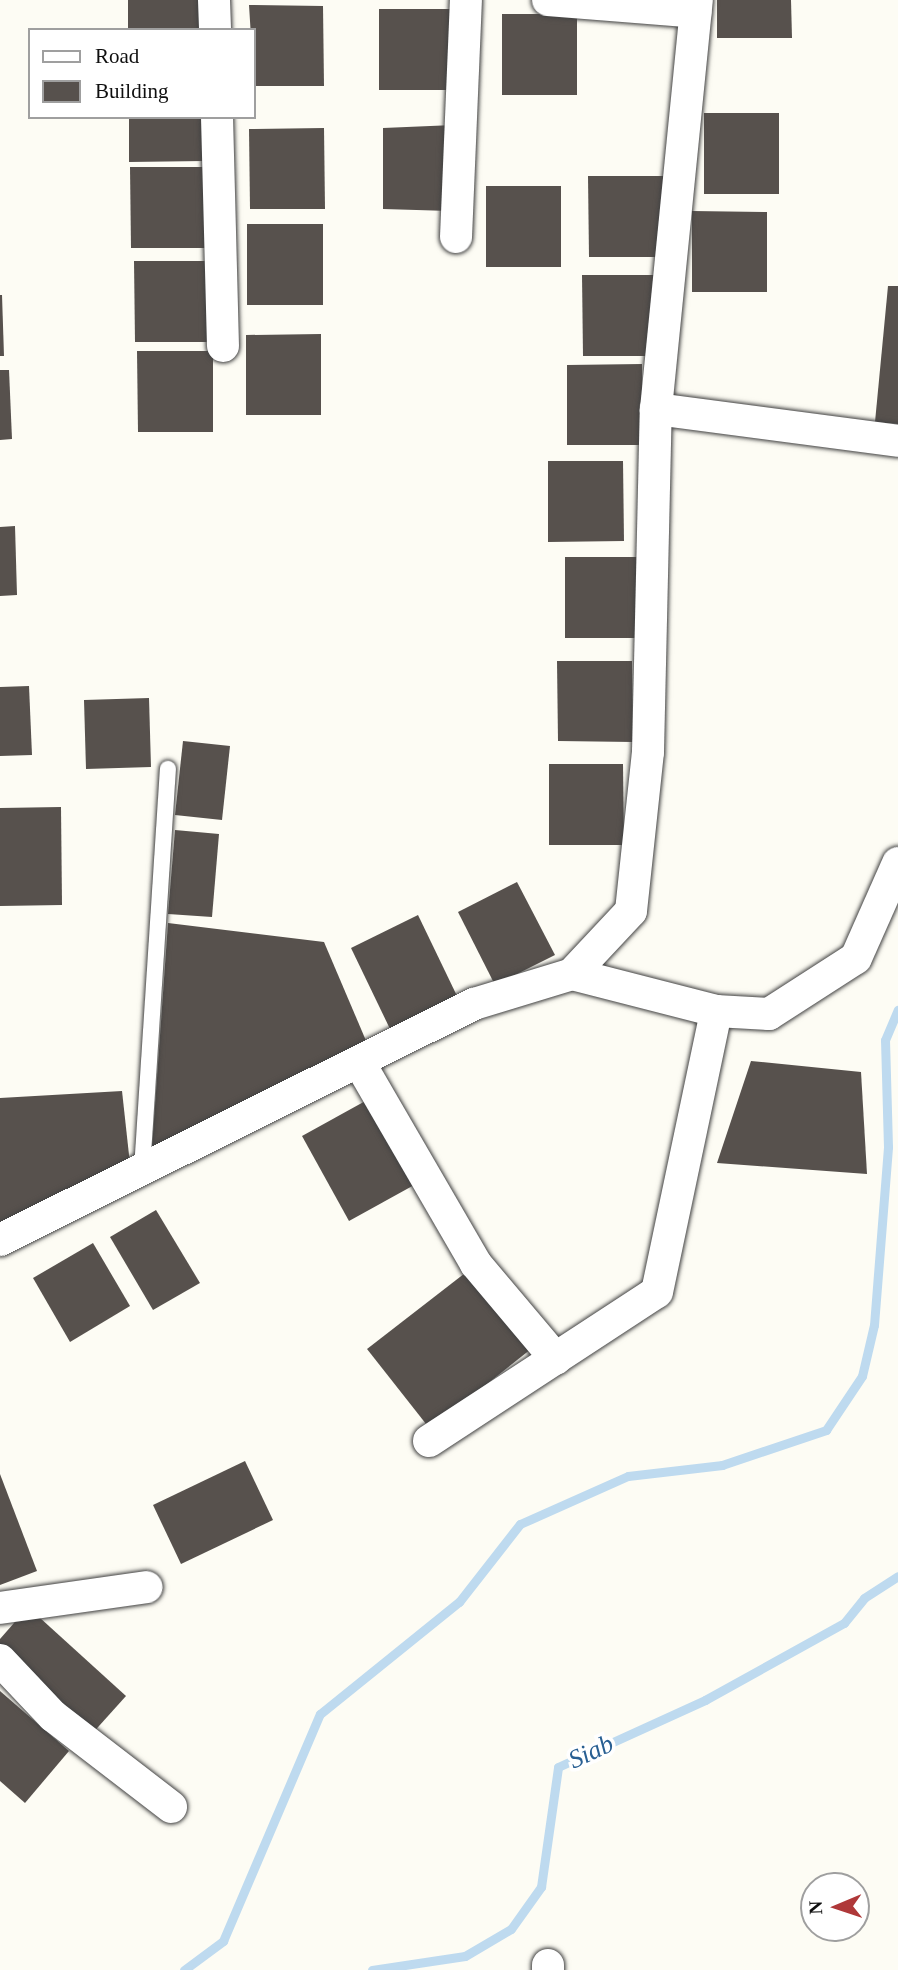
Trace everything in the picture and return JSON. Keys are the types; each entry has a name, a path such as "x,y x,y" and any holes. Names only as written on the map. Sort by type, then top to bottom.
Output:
{"street":[{"path":"214,0 215,28"},
{"path":"456,237 466,0"},
{"path":"0,1240 474,1004 572,974 631,911 648,751 656,408 696,6 548,0"},
{"path":"217,119 223,346"},
{"path":"656,408 898,441"},
{"path":"572,974 716,1011 769,1014 856,958 898,863"},
{"path":"429,1441 657,1292 716,1011"},
{"path":"359,1062 477,1264 556,1359"},
{"path":"0,1608 147,1587"},
{"path":"0,1660 53,1717 171,1807"}],"lane":[{"path":"142,1170 168,769"}],"building":[{"path":"128,0 203,0 203,28 128,28"},
{"path":"717,0 791,0 792,38 717,38"},
{"path":"249,5 323,6 324,86 256,86 256,28 250,28"},
{"path":"379,9 454,9 454,90 379,90"},
{"path":"502,14 577,14 577,95 502,95"},
{"path":"704,113 779,113 779,194 704,194"},
{"path":"129,119 204,119 204,161 129,162"},
{"path":"454,125 450,211 383,209 383,128"},
{"path":"324,128 325,209 250,209 249,129"},
{"path":"130,167 205,167 206,248 131,248"},
{"path":"588,176 663,176 664,257 589,257"},
{"path":"486,186 561,186 561,267 486,267"},
{"path":"692,211 767,212 767,292 692,292"},
{"path":"247,224 323,224 323,305 247,305"},
{"path":"134,261 210,261 210,342 135,342"},
{"path":"582,275 658,275 657,356 583,356"},
{"path":"888,286 898,286 898,424 875,422"},
{"path":"2,295 4,356 0,356"},
{"path":"321,334 321,415 246,415 246,335"},
{"path":"137,351 213,351 213,432 138,432"},
{"path":"642,364 642,445 567,445 567,365"},
{"path":"0,370 9,370 12,439 0,440"},
{"path":"548,461 623,461 624,541 548,542"},
{"path":"15,526 17,595 0,596 0,527"},
{"path":"565,557 640,557 641,638 565,638"},
{"path":"557,661 632,661 633,742 558,741"},
{"path":"29,686 32,755 0,756 0,687"},
{"path":"149,698 151,767 86,769 84,700"},
{"path":"183,741 230,746 222,820 175,815"},
{"path":"549,764 623,764 624,845 549,845"},
{"path":"61,807 62,905 0,906 0,808"},
{"path":"175,830 219,834 212,917 168,914"},
{"path":"517,882 555,955 495,985 458,912"},
{"path":"418,915 458,998 391,1031 351,948"},
{"path":"168,923 324,942 367,1043 152,1148"},
{"path":"751,1061 861,1072 867,1174 717,1163"},
{"path":"122,1091 130,1164 0,1228 0,1098"},
{"path":"369,1099 416,1184 349,1221 302,1136"},
{"path":"156,1210 200,1283 153,1310 110,1237"},
{"path":"93,1243 130,1306 70,1342 33,1278"},
{"path":"469,1270 531,1349 430,1429 367,1349"},
{"path":"245,1461 273,1520 181,1564 153,1505"},
{"path":"0,1474 37,1571 0,1585"},
{"path":"28,1607 126,1696 90,1736 0,1653 0,1639"},
{"path":"0,1691 69,1751 25,1803 0,1781"}],"waterway":[{"path":"184,1970 223,1941 320,1714 459,1602 520,1524 628,1476 722,1465 826,1430 862,1376 874,1325 888,1147 885,1040 898,1010"},
{"name":"Siab","path":"372,1970 465,1956 511,1929 541,1887 558,1767 705,1700 844,1623 864,1598 898,1576"}]}
